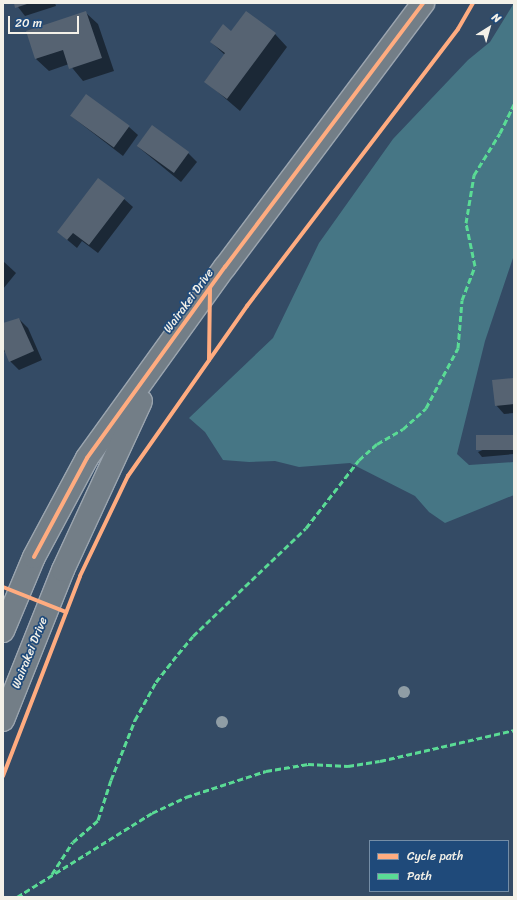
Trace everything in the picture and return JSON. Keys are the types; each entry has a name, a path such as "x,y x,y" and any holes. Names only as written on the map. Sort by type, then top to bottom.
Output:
{"main road":[{"name":"Wairakei Drive","path":"3,630 34,557 88,458 168,346 423,3"},
{"name":"Wairakei Drive","path":"3,720 110,465 168,346"},
{"path":"3,636 32,648"}],"shaded area":[{"path":"514,3 514,255 485,341 457,454 469,465 514,462 514,495 445,523 429,512 415,496 350,463 299,467 275,461 249,462 223,460 205,432 189,418 273,338 319,243 393,139 468,60 490,42"}],"building":[{"path":"14,3 30,3 15,8"},
{"path":"86,11 102,58 69,69 63,50 35,59 26,31"},
{"path":"246,11 276,33 227,99 204,82 225,53 210,42 223,24 231,31"},
{"path":"86,94 130,126 114,148 70,116"},
{"path":"152,125 189,152 174,173 137,146"},
{"path":"98,178 125,198 89,245 73,233 67,240 57,232"},
{"path":"19,318 34,351 9,362 3,347 3,323"},
{"path":"514,378 514,404 495,406 492,380"},
{"path":"476,435 514,435 514,450 476,450"}],"marked path":[{"path":"52,874 73,842 98,820 111,780 135,720 156,682 178,654 193,636 306,528 359,460 377,444 403,429 426,408 458,348 462,300 475,266 466,223 474,175 500,133 514,104"},
{"path":"17,897 152,813 186,797 266,771 308,764 348,766 380,761 514,730"}],"cycle path":[{"path":"34,557 87,458 225,267 423,3"},
{"path":"3,776 80,576 128,476 247,306 458,29 473,3"},
{"path":"209,360 210,288"},
{"path":"3,587 66,612"}]}
